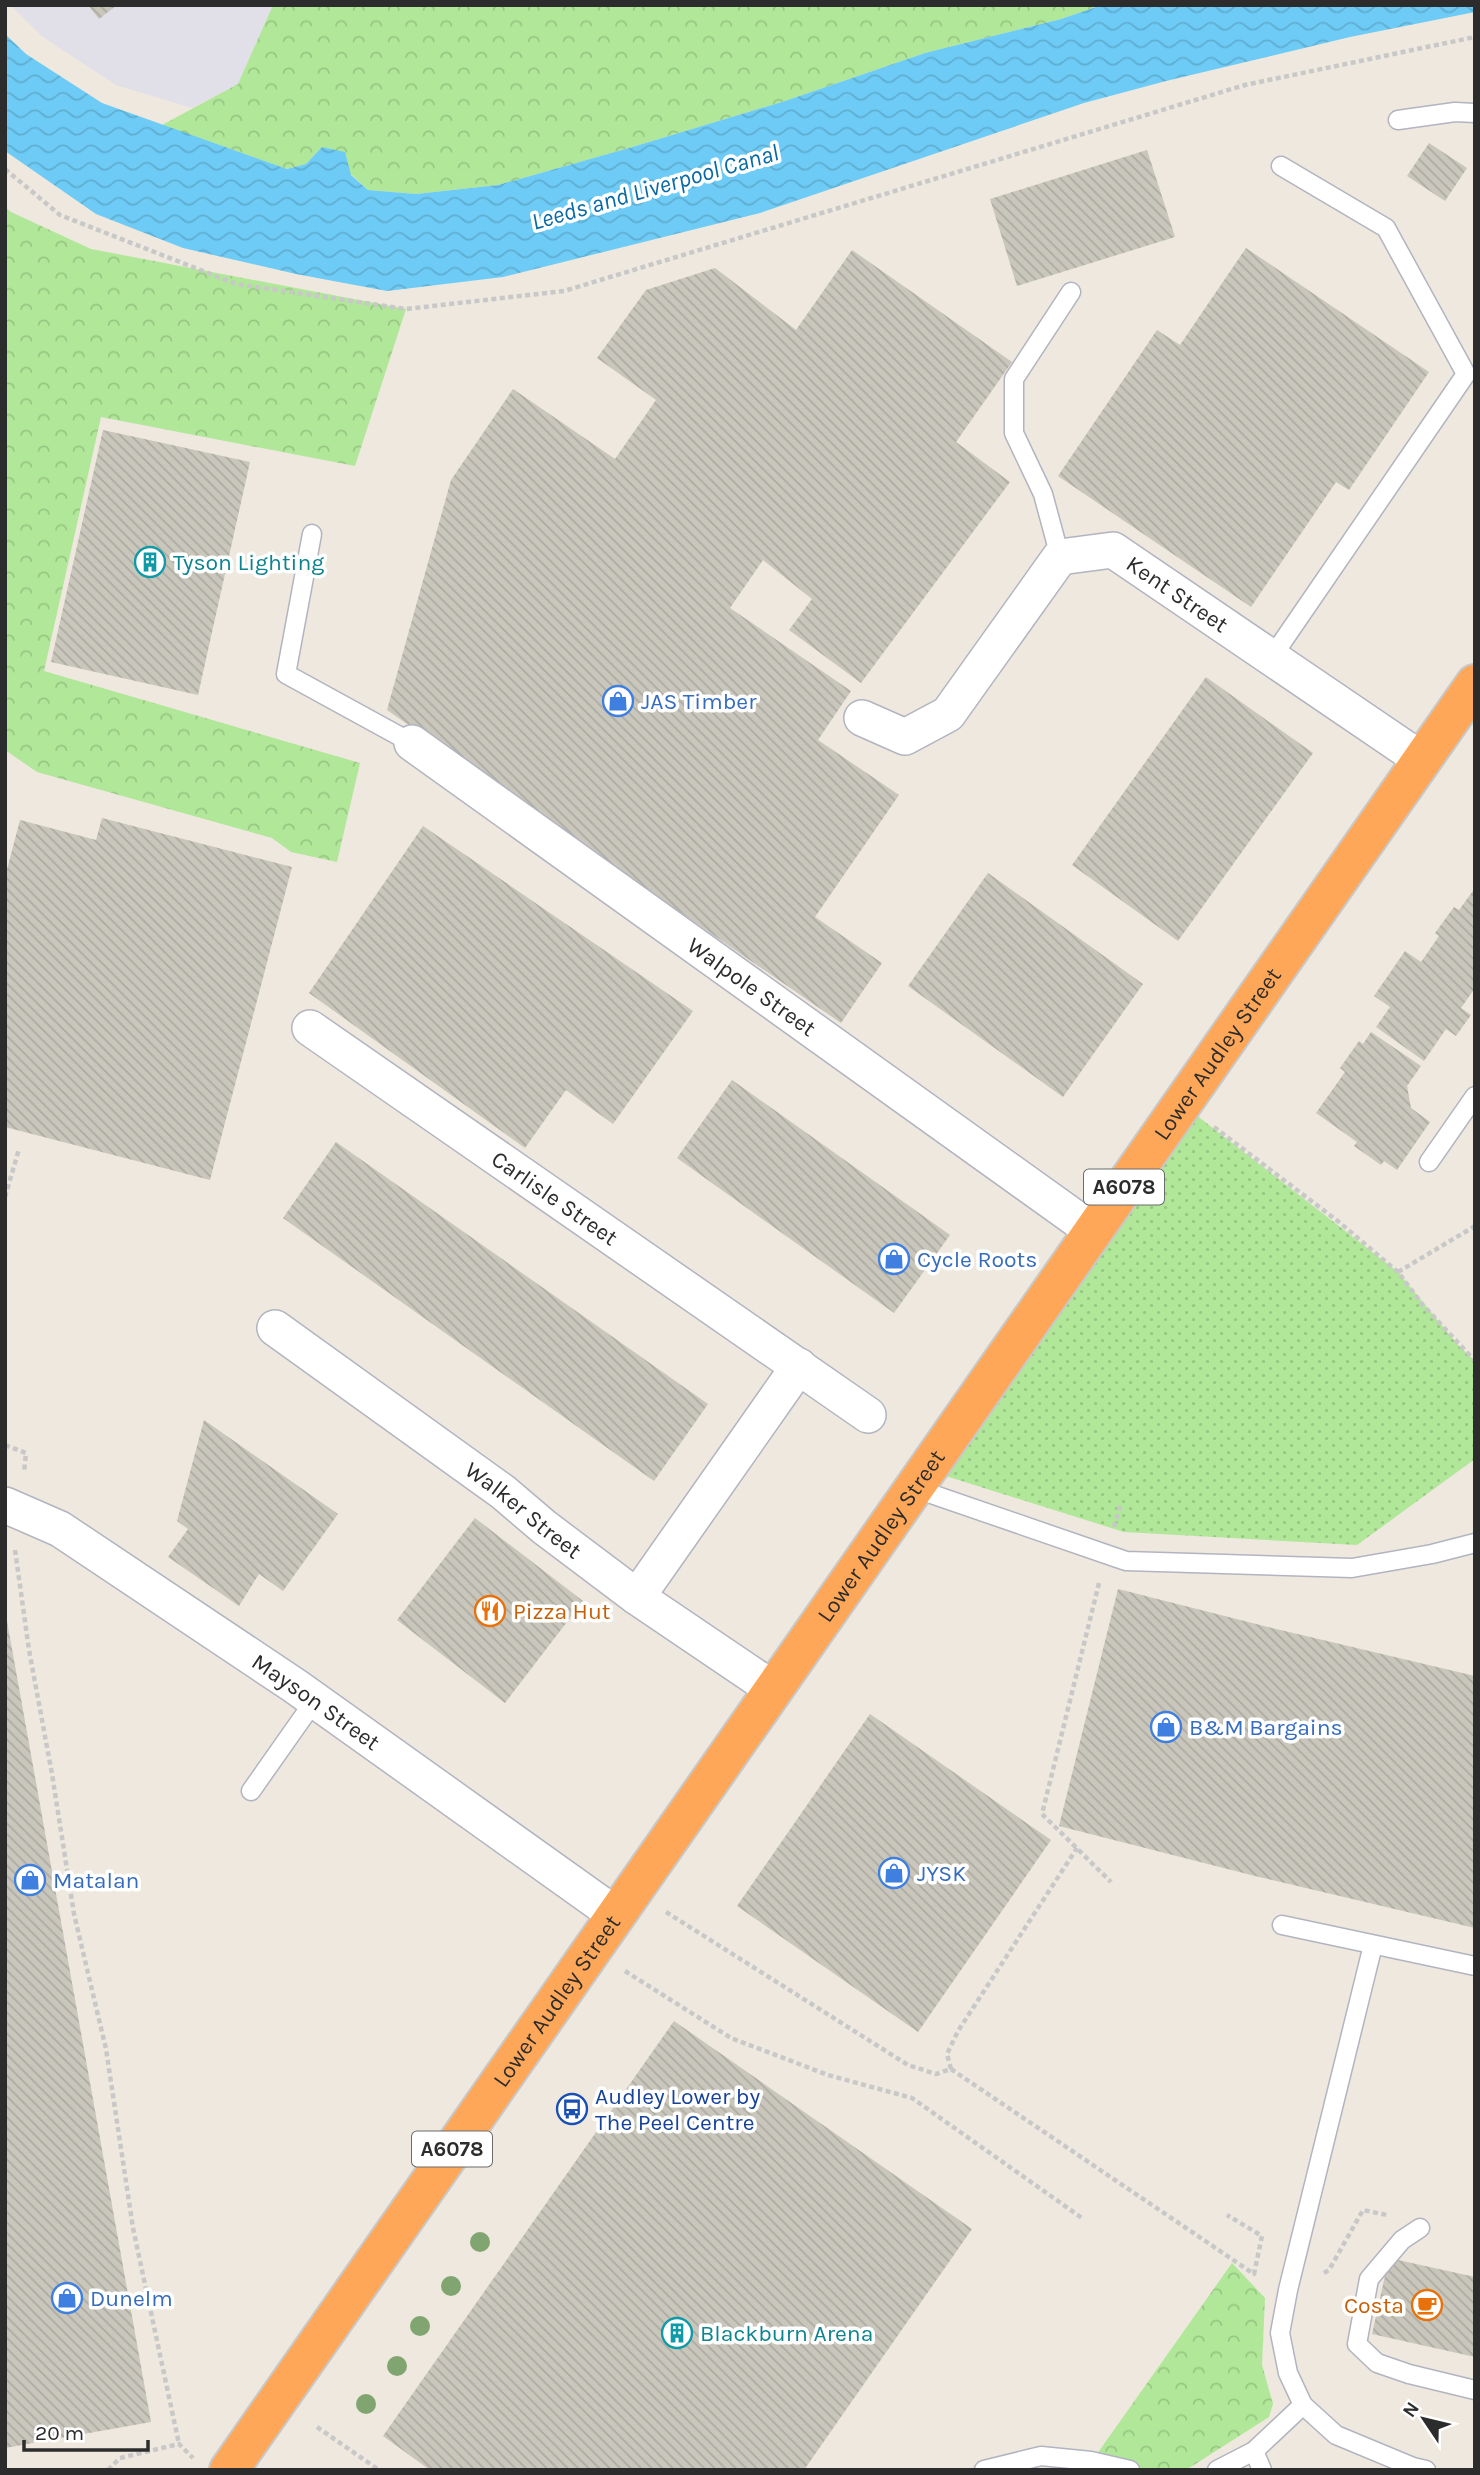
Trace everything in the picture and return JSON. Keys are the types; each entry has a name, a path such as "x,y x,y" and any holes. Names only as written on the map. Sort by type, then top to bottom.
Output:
{"highway":[{"name":"Lower Audley Street","path":"212,2465 286,2387 1475,684"},
{"name":"Lower Audley Street","path":"262,2470 286,2387"}],"street":[{"name":"Kent Street","path":"1060,557 1113,550 1422,761"},
{"path":"862,718 905,737 948,714 1060,557"},
{"name":"Walpole Street","path":"412,743 1093,1231"},
{"name":"Carlisle Street","path":"310,1028 868,1415"},
{"name":"Walker Street","path":"275,1328 503,1492 544,1527 637,1597 774,1689"},
{"path":"637,1597 799,1366"},
{"name":"Mayson Street","path":"12,1508 60,1529 624,1903"}],"lane":[{"path":"1398,120 1455,112 1475,113"},
{"path":"1272,657 1466,374 1386,228 1281,166"},
{"path":"1060,557 1043,494 1014,433 1014,379 1071,292"},
{"path":"312,534 286,674 412,743"},
{"path":"1429,1162 1475,1096"},
{"path":"914,1488 1126,1561 1352,1568 1432,1554 1475,1543"},
{"path":"251,1791 315,1700"},
{"path":"1282,1925 1475,1966"},
{"path":"1373,1945 1280,2333 1288,2372 1303,2405 1336,2435 1426,2470"},
{"path":"1420,2228 1402,2240 1369,2279 1357,2344 1377,2363 1409,2374 1475,2390"},
{"path":"1217,2470 1254,2451 1303,2405"},
{"path":"1254,2451 1262,2470"},
{"path":"984,2470 1041,2456 1091,2461 1130,2470"}],"path":[{"path":"5,169 60,215 236,284 406,309 564,291 1245,85 1475,37"},
{"path":"1182,1104 1339,1222 1398,1272 1422,1304 1475,1361"},
{"path":"5,1197 19,1149"},
{"path":"1398,1272 1475,1226"},
{"path":"5,1445 26,1454 12,1508 13,1536 29,1650 74,1914 106,2049 133,2228 179,2444 212,2465"},
{"path":"1106,1555 1042,1814 1111,1882"},
{"path":"1077,1848 958,2031 947,2054 951,2069 1254,2274 1262,2236 1227,2215"},
{"path":"624,1903 908,2066 936,2074 951,2069"},
{"path":"592,1950 731,2038 828,2075 912,2098 1082,2218"},
{"path":"1288,2291 1329,2270 1363,2210 1397,2218"},
{"path":"317,2427 379,2470"},
{"path":"108,2470 120,2458 179,2444"}],"shaded area":[{"path":"10,5 273,5 238,84 192,108 116,85 43,37"}],"green space":[{"path":"273,5 1102,5 1061,19 925,53 785,101 498,185 416,194 368,190 322,147 306,164 287,169 162,125 238,84"},
{"path":"5,207 91,249 406,309 355,466 101,417 44,671 360,763 337,862 291,852 272,838 37,772 5,750"},
{"path":"1182,1104 1398,1272 1458,1345 1475,1361 1475,1459 1357,1545 1124,1532 927,1470"},
{"path":"1232,2263 1265,2298 1262,2365 1273,2404 1269,2417 1186,2470 1130,2470 1092,2461"}],"water":[{"name":"Leeds and Liverpool Canal","path":"1102,5 1475,5 1475,12 1350,37 1084,103 760,213 503,277 387,291 296,274 183,248 96,214 5,151 5,34 26,54 102,103 287,169 306,164 322,147 345,152 351,175 368,190 416,194 498,185 785,101 925,53 1061,19"}],"building":[{"path":"88,5 117,5 99,19"},
{"path":"1429,143 1467,168 1445,201 1407,176"},
{"path":"1147,150 1175,237 1017,286 990,199"},
{"path":"1246,248 1429,372 1349,490 1336,482 1251,607 1058,476 1157,330 1180,345"},
{"name":"JAS Timber","path":"852,250 1012,362 956,442 1010,482 861,683 789,630 812,599 763,560 730,608 851,691 818,740 899,795 815,917 882,963 841,1023 387,710 451,480 513,389 615,459 656,400 597,358 646,290 715,268 796,330"},
{"name":"Tyson Lighting","path":"103,430 250,462 198,695 51,662"},
{"path":"1206,677 1313,753 1178,941 1072,865"},
{"path":"102,818 292,867 210,1180 5,1127 5,877 20,820 96,840"},
{"path":"423,826 693,1011 613,1124 566,1090 525,1148 309,993"},
{"path":"988,873 1143,984 1063,1097 908,986"},
{"path":"1475,888 1475,988 1461,1008 1471,1015 1456,1036 1446,1029 1424,1061 1376,1027 1390,1007 1374,996 1405,951 1421,962 1439,936 1435,933 1454,907 1459,910"},
{"path":"1371,1032 1421,1066 1407,1086 1411,1108 1430,1122 1397,1170 1384,1161 1381,1165 1354,1146 1357,1142 1316,1113 1345,1072 1340,1068 1359,1041 1363,1044"},
{"path":"732,1080 950,1235 894,1313 677,1158"},
{"path":"336,1142 708,1404 654,1481 283,1218"},
{"path":"204,1420 338,1514 283,1591 259,1574 239,1606 168,1557 188,1529 177,1521"},
{"name":"Pizza Hut","path":"475,1518 583,1601 505,1703 397,1620"},
{"path":"1118,1589 1475,1676 1475,1928 1059,1826"},
{"path":"5,1610 151,2422 5,2448"},
{"name":"JYSK","path":"870,1714 1051,1840 918,2032 737,1906"},
{"name":"Blackburn Arena","path":"674,2021 972,2229 804,2470 430,2470 383,2436"},
{"name":"Costa","path":"1389,2258 1475,2277 1475,2357 1372,2334"}],"place":[{"name":"Tyson Lighting","path":"150,562"},
{"name":"JAS Timber","path":"618,701"},
{"name":"Cycle Roots","path":"894,1259"},
{"name":"Pizza Hut","path":"490,1611"},
{"name":"B&M Bargains","path":"1166,1727"},
{"name":"JYSK","path":"894,1873"},
{"name":"Matalan","path":"30,1880"},
{"name":"Audley Lower by The Peel Centre","path":"572,2109"},
{"name":"Dunelm","path":"67,2298"},
{"name":"Costa","path":"1427,2305"},
{"name":"Blackburn Arena","path":"677,2333"}]}
